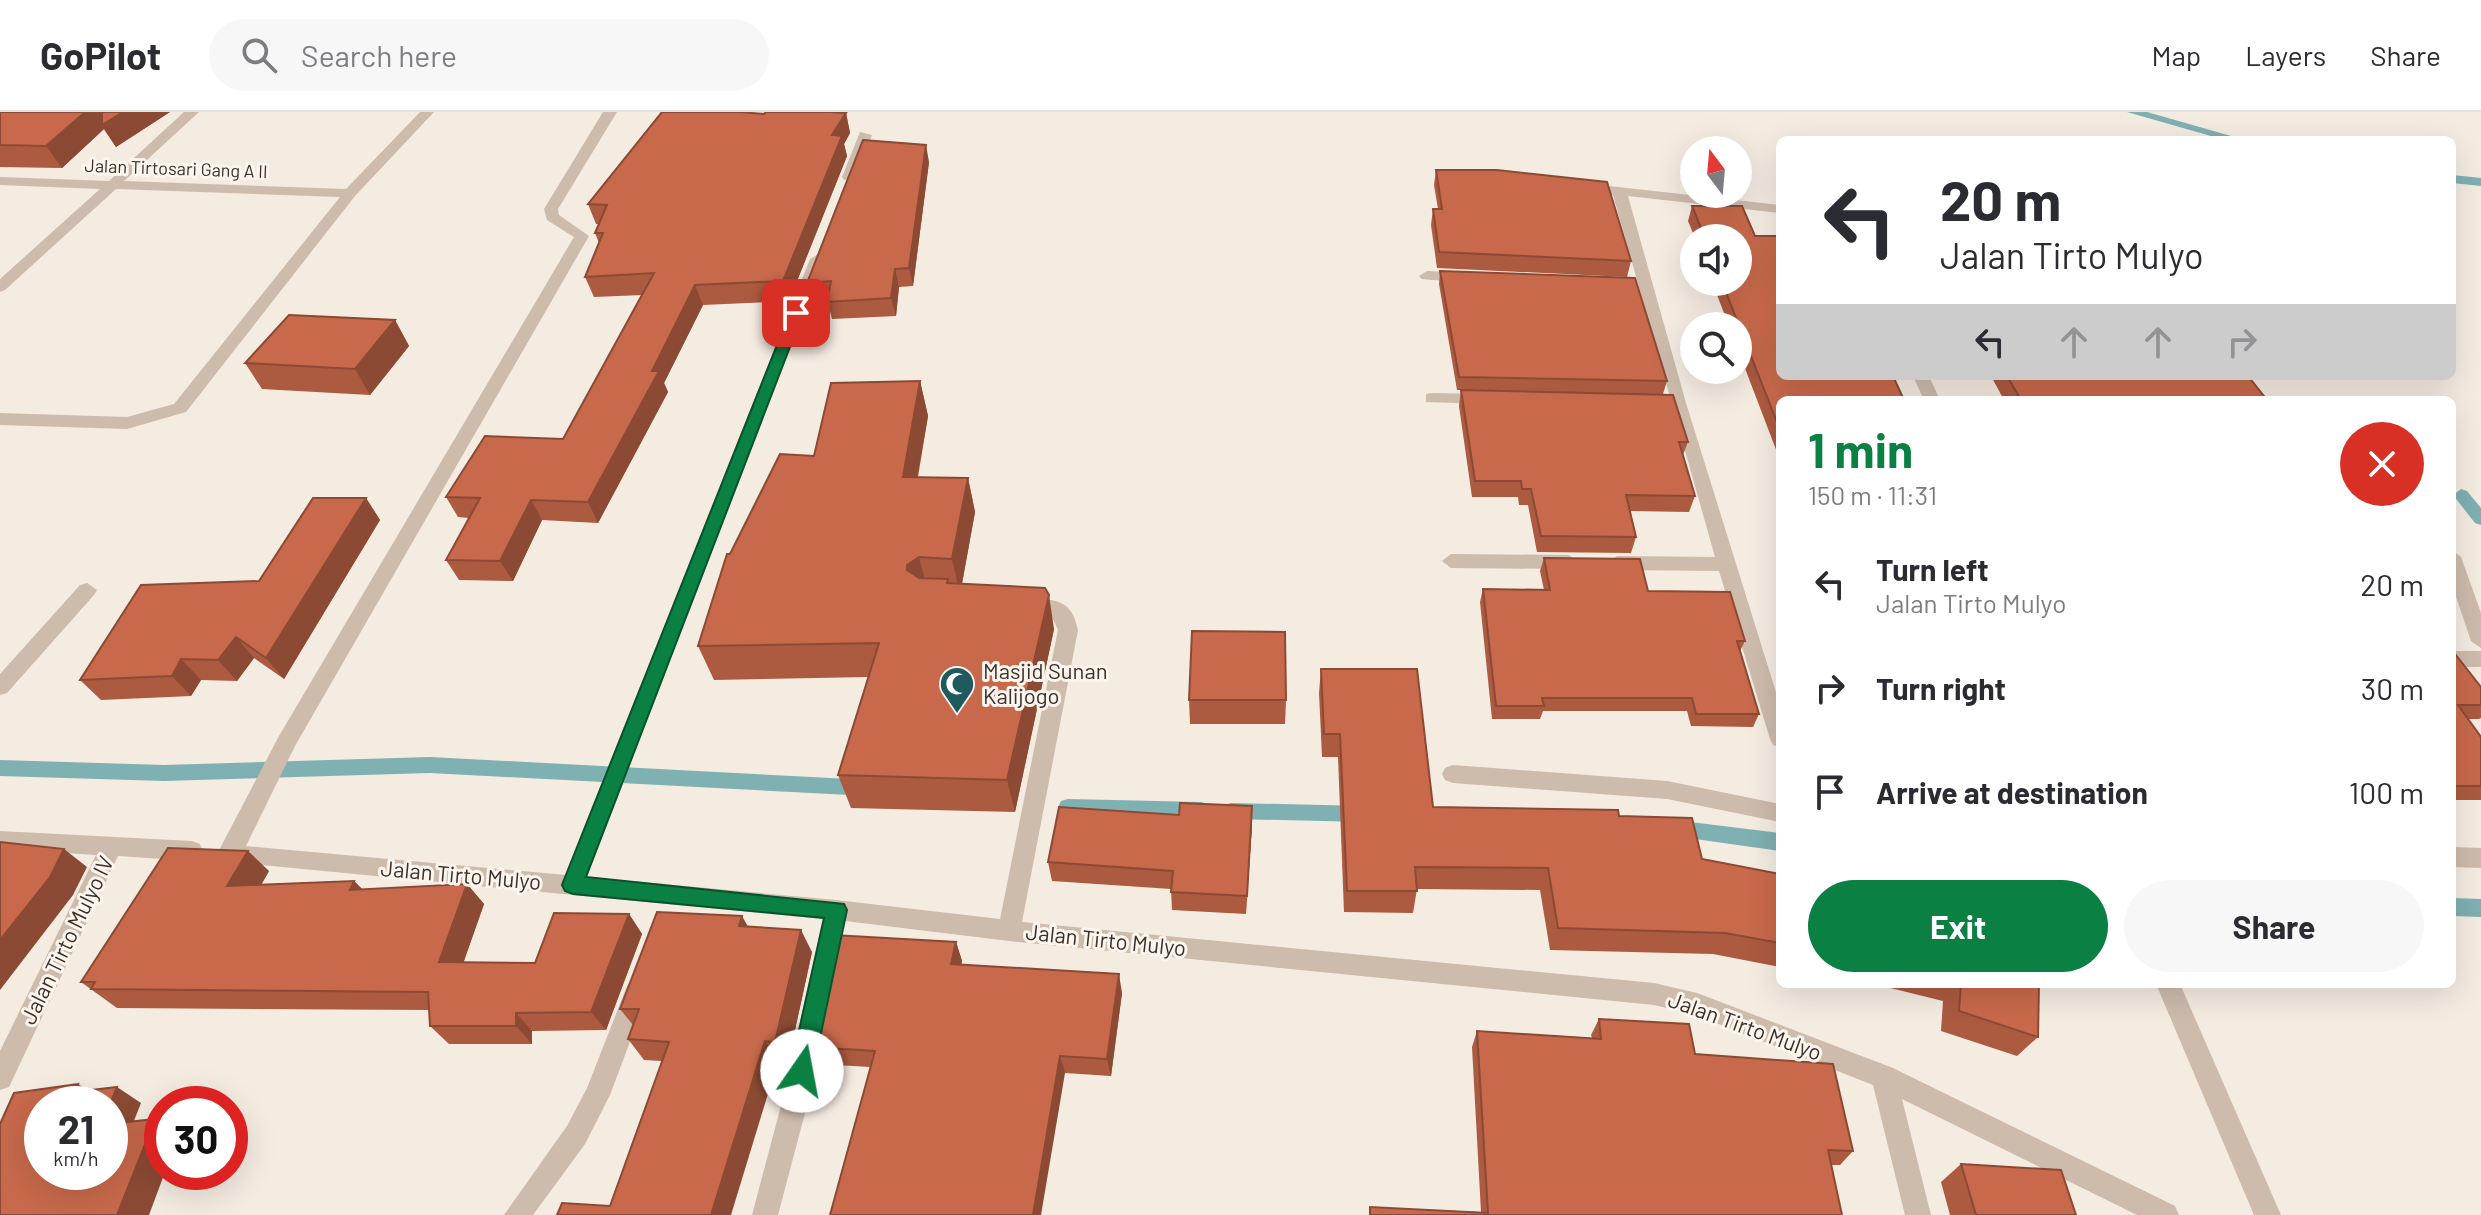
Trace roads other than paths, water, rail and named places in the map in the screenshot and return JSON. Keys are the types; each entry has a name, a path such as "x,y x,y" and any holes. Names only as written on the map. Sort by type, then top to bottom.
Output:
{"street":[{"path":"3,281 192,112"},
{"path":"0,419 127,423 180,408 350,193 427,112"},
{"path":"231,854 286,742 582,236 552,217 551,209 610,112"},
{"path":"842,194 865,135"},
{"name":"Jalan Tirtosari Gang A II","path":"0,181 350,193"},
{"path":"1589,188 1776,209"},
{"path":"1619,191 1671,402 1729,564 1776,725"},
{"path":"573,885 825,239"},
{"path":"1427,276 1490,278"},
{"path":"1432,398 1509,400"},
{"path":"1451,561 1729,564"},
{"path":"2456,569 2481,641"},
{"path":"0,687 87,590"},
{"path":"999,606 1056,608 1065,617 1068,630 1009,931"},
{"path":"2456,659 2481,659"},
{"path":"1453,774 1667,790 1776,812"},
{"name":"Jalan Tirto Mulyo","path":"0,840 231,854 573,885 667,908 836,910 1009,931 1654,994 1709,1008 1884,1077 2166,1215"},
{"name":"Jalan Tirto Mulyo IV","path":"0,1078 112,846"},
{"path":"2456,857 2481,858"},
{"path":"765,1215 796,1098 836,910"},
{"path":"517,1215 576,1135 597,1095 644,973"},
{"path":"2170,988 2268,1215"},
{"path":"1884,1077 1918,1215"}],"waterway":[{"path":"2133,112 2224,136"},
{"path":"2456,179 2481,182"},
{"path":"2461,495 2481,519"},
{"path":"0,768 164,773 430,765 850,787"},
{"path":"1068,807 1201,810"},
{"path":"1231,811 1365,814"},
{"path":"1674,828 1776,841"},
{"path":"2456,907 2481,908"}],"place":[{"name":"Masjid Sunan Kalijogo","path":"957,715"}]}
